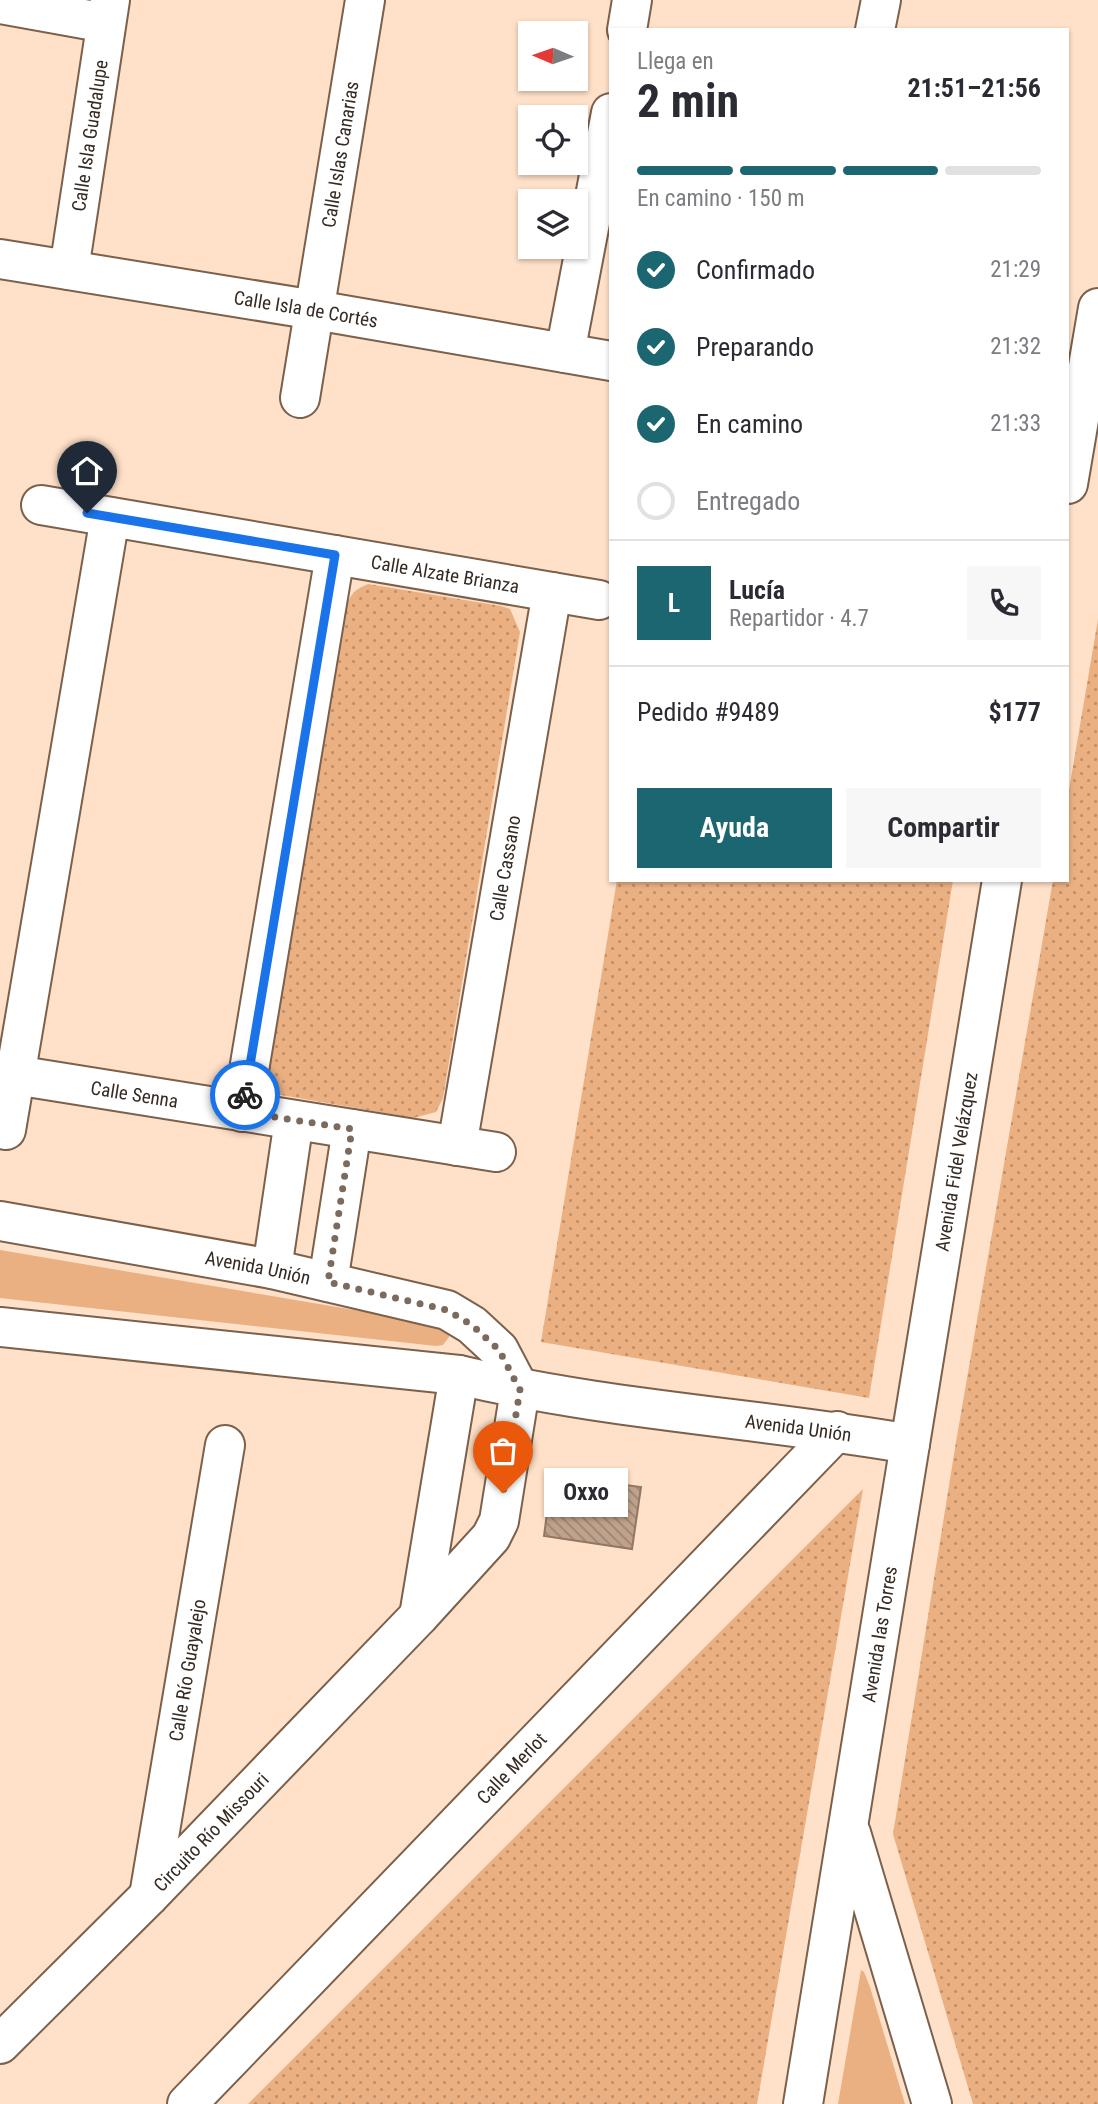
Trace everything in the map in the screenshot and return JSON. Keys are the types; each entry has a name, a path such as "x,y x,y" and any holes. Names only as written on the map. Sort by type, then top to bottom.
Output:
{"street":[{"name":"Calle Islas Canarias","path":"300,398 365,0"},
{"path":"627,28 632,0"},
{"path":"875,28 881,0"},
{"path":"0,4 108,12"},
{"name":"Calle Isla Guadalupe","path":"69,270 108,12"},
{"path":"565,353 609,123"},
{"name":"Calle Isla de Cortés","path":"0,259 609,361"},
{"path":"1069,480 1080,441 1098,308"},
{"name":"Calle Alzate Brianza","path":"41,505 599,600"},
{"path":"6,1130 110,517"},
{"path":"242,1112 335,555"},
{"name":"Calle Cassano","path":"457,1146 552,592"},
{"name":"Avenida Fidel Velázquez","path":"910,1444 1002,882"},
{"name":"Calle Senna","path":"15,1075 496,1152"},
{"path":"272,1269 294,1120"},
{"path":"328,1282 352,1129"},
{"name":"Avenida Unión","path":"0,1221 272,1269 447,1310 472,1325 499,1350 520,1390"},
{"name":"Avenida Unión","path":"0,1327 459,1375 520,1390 837,1431 910,1444"},
{"path":"419,1616 459,1375"},
{"name":"Circuito Río Missouri","path":"0,2044 149,1896 419,1616 496,1530 520,1390"},
{"name":"Calle Merlot","path":"187,2104 837,1431"},
{"name":"Avenida las Torres","path":"803,2104 910,1444"},
{"name":"Calle Río Guayalejo","path":"149,1896 225,1445"},
{"name":"Avenida las Torres","path":"848,1824 932,2104"}],"shaded area":[{"path":"368,584 501,606 510,609 520,632 443,1098 436,1112 413,1118 281,1095 272,1088 269,1079 345,608 354,593"},
{"path":"1098,619 1098,2104 973,2104 893,1834 956,1442 1053,882 1069,882 1069,790"},
{"path":"617,882 953,882 869,1398 541,1342"},
{"path":"0,1250 443,1325 448,1330 449,1337 443,1345 436,1346 0,1298"},
{"path":"863,1489 757,2104 248,2104"},
{"path":"861,1970 870,1987 905,2104 838,2104"}],"building":[{"path":"552,1475 641,1487 632,1549 544,1536"}],"way so far":[{"path":"245,1095 242,1112 352,1129 328,1282 447,1310 472,1325 499,1350 520,1390 503,1493"}],"place":[{"name":"Oxxo","path":"503,1493"}],"route":[{"path":"87,513 335,555 245,1095"}]}
